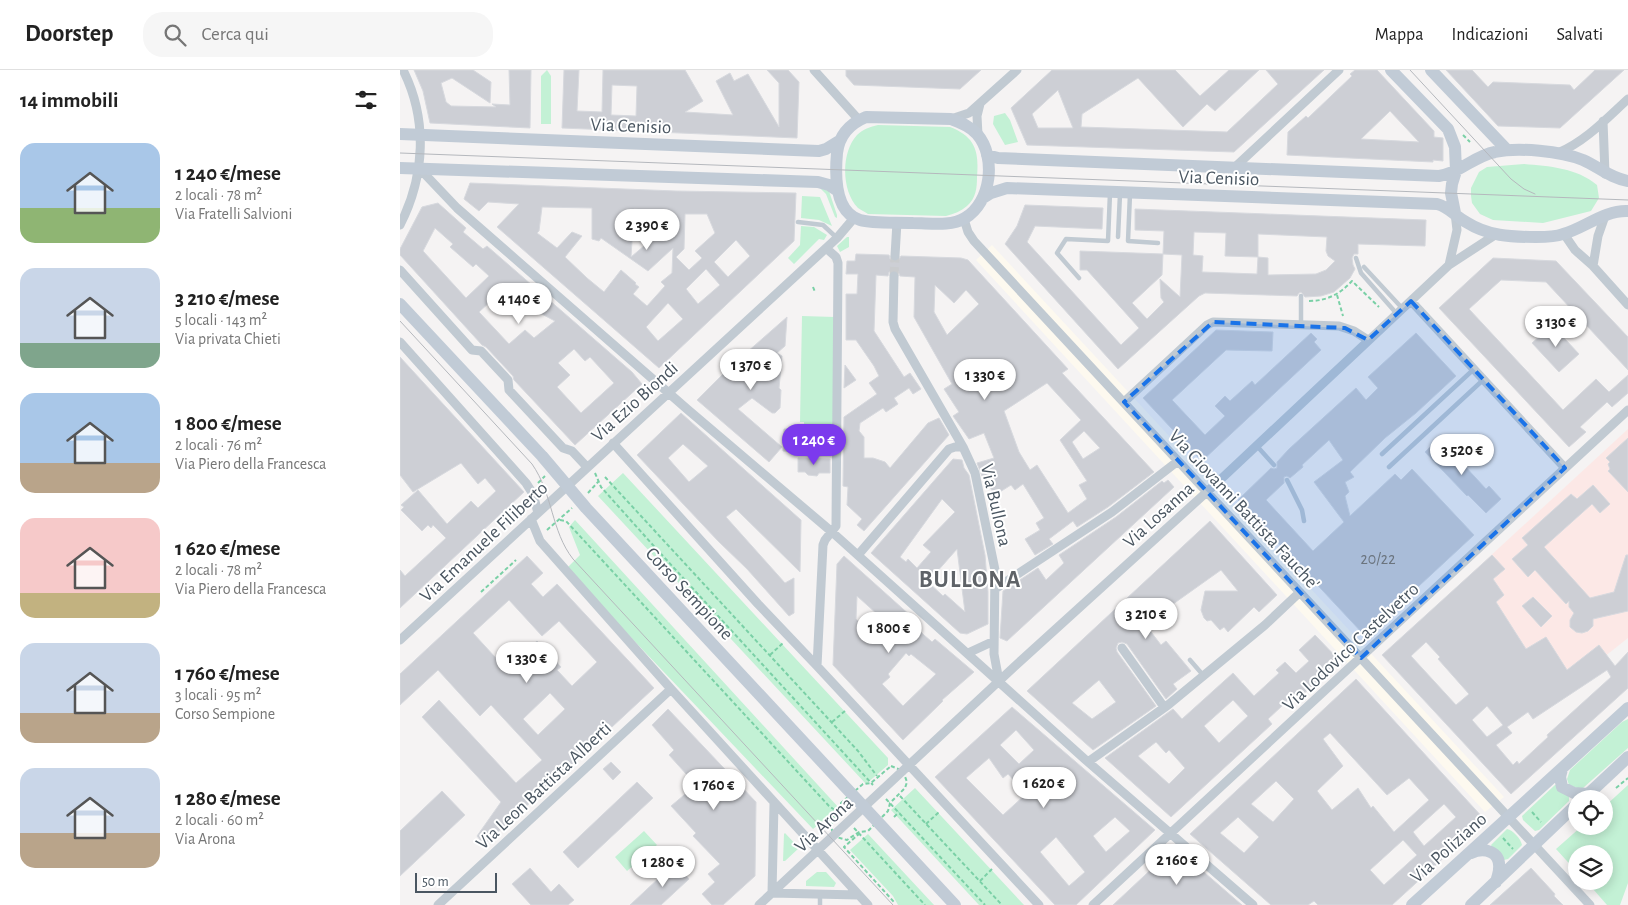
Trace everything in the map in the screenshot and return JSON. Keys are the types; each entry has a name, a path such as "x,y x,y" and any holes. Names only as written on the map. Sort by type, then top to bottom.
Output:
{"main road":[{"path":"1391,70 1448,129 1455,146 1456,171 1451,193 1454,213"},
{"path":"1431,70 1507,150"},
{"path":"874,117 951,119 963,123 978,135 987,155 989,175 983,198 973,213 964,219 947,224 861,220 854,218 846,210 838,191 836,170 839,141 859,120 874,117"},
{"name":"Via Cenisio","path":"400,134 819,151 839,141"},
{"name":"Via Cenisio","path":"987,155 998,158 1439,176 1456,171 1493,152 1507,150 1558,153 1583,160 1605,174"},
{"path":"400,168 818,182 829,185 838,191"},
{"path":"1605,174 1628,182"},
{"name":"Via Cenisio","path":"983,198 991,192 1006,188 1436,204 1448,208 1464,222 1495,235 1507,237 1564,234 1604,216"},
{"path":"1604,216 1620,210 1628,211"},
{"name":"Corso Sempione","path":"400,304 955,905"},
{"name":"Via Poliziano","path":"1412,905 1625,713"},
{"path":"1592,790 1628,757"},
{"path":"1562,769 1560,777 1562,787 1568,790"},
{"path":"1471,905 1568,812"},
{"path":"1467,855 1479,849 1488,850 1495,854 1500,869 1496,882"}],"street":[{"path":"400,225 410,203 419,168 420,135 414,99 403,70"},
{"path":"814,70 859,120"},
{"path":"951,119 969,113 1016,70"},
{"path":"1234,168 1339,70"},
{"path":"1558,153 1582,140 1628,99"},
{"path":"978,135 977,116 980,104"},
{"path":"1603,121 1605,174"},
{"path":"419,168 457,208 832,532 1088,762 1253,905"},
{"path":"1449,265 1457,230 1454,213"},
{"path":"1593,266 1598,236 1604,216"},
{"name":"Via Ezio Biondi","path":"566,485 837,238 854,218"},
{"name":"Via Giovanni Battista Fauche'","path":"964,219 968,232 974,240 1590,905"},
{"path":"895,256 897,222"},
{"path":"1564,234 1575,250 1593,266 1628,305"},
{"name":"Via Losanna","path":"906,768 1207,492 1449,265 1495,235"},
{"path":"817,666 822,552 825,540 836,526 838,263 836,257 826,248"},
{"path":"400,270 472,350 481,351 508,380 509,390 563,448 572,451 587,467"},
{"name":"Via Bullona","path":"894,276 893,322 895,329 963,447 975,473 993,560 995,589 994,654 1000,681"},
{"path":"1411,300 1565,468"},
{"path":"1124,402 1212,322 1345,328 1368,340"},
{"path":"400,342 526,483 533,494 534,516 540,541 774,804 868,905"},
{"name":"Via Lodovico Castelvetro","path":"1093,905 1628,410"},
{"path":"613,442 758,604 817,666 906,768 1038,905"},
{"path":"858,555 949,449 963,447"},
{"path":"995,589 1112,512 1178,461"},
{"name":"Via Emanuele Filiberto","path":"400,640 566,485"},
{"path":"1088,762 1164,708 1265,624 1300,592"},
{"path":"968,653 994,641"},
{"path":"1122,648 1164,708"},
{"name":"Via Leon Battista Alberti","path":"438,905 671,689"},
{"name":"Via Arona","path":"766,901 906,768"},
{"path":"774,804 766,901 820,894 858,895"}],"lane":[{"path":"1118,237 1120,192"},
{"path":"1120,192 1128,242 1158,243"},
{"path":"1079,278 1057,252 1066,239 1108,241 1120,192"},
{"path":"798,222 823,225 837,238"},
{"path":"1356,258 1361,274 1400,311"},
{"path":"1364,267 1400,311"},
{"path":"1301,325 1302,299"},
{"path":"1382,454 1474,369"},
{"path":"1388,467 1484,380"},
{"path":"1256,445 1274,465"},
{"path":"1287,480 1302,510 1304,522"},
{"path":"1190,660 1203,676"},
{"path":"820,894 820,905"}],"path":[{"path":"1302,299 1322,300 1337,295 1352,281 1379,307"},
{"path":"814,287 815,292"},
{"path":"1337,295 1343,317"},
{"path":"605,477 858,750 877,776"},
{"path":"601,486 871,783"},
{"path":"546,530 560,520 566,521 829,806 840,813 823,826"},
{"path":"481,592 516,560"},
{"path":"770,655 783,643"},
{"path":"832,722 845,711"},
{"path":"888,811 889,802 906,785 906,768"},
{"path":"1616,788 1628,778"},
{"path":"900,796 1002,905"},
{"path":"889,802 985,905"},
{"path":"1528,809 1544,825"},
{"path":"894,817 899,812"},
{"path":"926,824 940,812"},
{"path":"834,836 847,840 859,832 868,830"},
{"path":"859,832 925,905"},
{"path":"859,832 844,847 894,902"},
{"path":"1500,835 1515,851"},
{"path":"867,841 871,837"},
{"path":"980,881 992,869"}],"highlighted area":[{"path":"1411,301 1565,468 1361,658 1124,402 1213,322 1345,328 1368,340"}],"shaded area":[{"path":"992,245 1504,797 1485,812 976,260"},
{"path":"1628,429 1628,638 1570,684 1421,620"}],"green space":[{"path":"547,70 551,76 551,124 541,124 541,76"},
{"path":"1005,113 1010,120 1018,142 1005,145 993,124 994,116"},
{"path":"878,125 950,127 965,136 974,146 977,160 976,189 970,203 960,211 946,216 868,214 858,208 852,201 846,182 845,171 848,151 859,133"},
{"path":"1524,164 1553,167 1581,175 1597,185 1599,198 1591,211 1543,223 1493,220 1480,214 1472,203 1471,196 1471,188 1479,172 1487,167"},
{"path":"820,188 829,191 837,218 826,194"},
{"path":"802,196 820,197 832,226 819,220 801,218"},
{"path":"801,226 814,227 827,235 824,240 819,239 794,264 788,258 800,245"},
{"path":"849,237 849,247 840,252 837,246"},
{"path":"802,316 835,317 833,430 804,429 804,422 800,422"},
{"path":"623,473 888,758 888,765 866,784 598,496"},
{"path":"575,520 839,808 813,829 566,569 580,555 569,527"},
{"path":"1628,719 1628,748 1583,788 1580,789 1569,785 1567,779 1570,770 1622,722"},
{"path":"1555,785 1568,796 1568,802 1539,830 1535,831 1523,820 1522,816"},
{"path":"1628,785 1628,883 1620,905 1607,905 1594,890 1613,890 1613,845 1568,845 1568,862 1556,849 1572,835 1613,835 1613,799"},
{"path":"915,788 1024,905 979,905 891,810"},
{"path":"1507,829 1516,835 1522,845 1508,859 1504,860 1491,845"},
{"path":"644,831 657,845 627,871 615,857"},
{"path":"784,834 799,848 783,861"},
{"path":"868,834 934,905 898,905 893,896 850,850"},
{"path":"817,872 826,872 836,883 834,887 806,886 806,881"}],"building":[{"path":"414,70 473,70 491,82 490,103 452,78 441,83 446,102 451,106 496,107 492,104 510,105 509,70 531,70 530,128 430,123 423,91"},
{"path":"564,70 579,70 577,111 602,112 603,70 685,70 703,101 685,112 733,115 716,81 730,73 734,81 748,74 779,127 779,83 767,70 788,70 799,82 797,138 562,128","holes":["612,85 637,86 636,116 611,115"]},
{"path":"846,70 981,70 960,89 854,85 846,76"},
{"path":"1052,70 1175,70 1200,96 1229,70 1259,70 1215,111 1207,104 1183,127 1138,78 1082,114 1081,127 1227,132 1278,84 1266,70 1324,70 1234,152 1027,145 1011,108","holes":["1058,90 1073,128 1038,128 1032,114"]},
{"path":"1355,70 1377,70 1434,131 1434,137 1443,138 1443,161 1287,155 1288,132 1306,116 1308,118 1352,76 1350,74","holes":["1390,111 1419,142 1361,139"]},
{"path":"1446,70 1472,70 1488,87 1493,82 1570,85 1574,90 1595,70 1624,70 1560,128 1498,126"},
{"path":"470,183 676,191 796,193 794,241 659,368 497,227 519,204 488,202 479,211 464,199","holes":["542,207 592,208 592,239 599,241 601,238 648,271 673,248 672,273 661,282 665,286 647,306 633,294 639,287 621,270 604,292 565,257 582,236 572,232 557,248 537,233 539,231","634,209 664,212 665,228 631,257","685,214 707,214 715,233 695,251 702,258 689,270 676,257 684,249","736,240 750,256 728,277 714,262","706,269 720,285 698,304 686,289","668,303 683,319 658,341 646,327"]},
{"path":"438,203 466,228 463,232 483,249 487,246 632,372 642,384 575,445 400,255 400,249 422,207","holes":["435,228 453,244 450,247 473,267 476,264 489,276 466,298 423,251","504,289 519,302 555,321 534,338 525,330 509,344 479,312","574,349 585,361 590,357 614,383 581,413 557,387 570,375 558,363"]},
{"path":"1025,205 1103,208 1102,229 1035,226 1027,242 1121,345 1139,328 1087,270 1080,270 1080,251 1163,254 1164,231 1135,230 1135,209 1426,220 1425,246 1358,244 1358,254 1354,254 1352,258 1355,269 1350,278 1334,292 1321,296 1305,297 1301,292 1297,296 1205,293 1199,296 1118,369 1005,244 1017,226","holes":["1194,232 1226,233 1225,256 1258,257 1257,274 1202,272 1203,256 1193,255","1258,234 1327,237 1326,251 1328,256 1335,261 1326,270 1316,274 1268,275 1268,258 1258,257","1163,254 1182,255 1180,297 1160,279 1161,298 1164,302 1147,319 1132,303 1162,275"]},
{"path":"856,254 889,255 890,259 894,262 898,261 901,256 961,258 968,260 1068,369 1062,373 1154,472 1108,507 1077,527 1073,521 1049,539 1053,544 1035,555 1025,539 1040,530 1036,523 1044,518 1023,484 1015,490 1011,485 995,495 982,476 977,463 994,458 984,433 969,439 953,416 959,412 944,389 952,384 914,317 915,277 900,276 898,271 894,270 889,272 888,276 876,275 874,331 904,377 910,373 921,389 913,394 909,388 894,398 898,404 886,412 883,408 860,423 859,431 864,437 864,458 873,458 885,462 890,468 928,423 939,418 949,435 864,531 857,525 862,519 847,505 848,487 843,486 844,417 877,394 869,383 879,376 856,340 846,340 846,294 857,294 858,274 846,274 847,261 855,261","holes":["935,285 954,303 966,290 979,304 947,335 934,312","1047,383 1081,420 1060,440 1087,481 1079,485 1087,499 1068,513 1037,465 1030,470 1019,452 1004,411","1084,431 1100,448 1083,459 1072,442"]},
{"path":"1493,258 1556,261 1628,337 1628,370 1546,282 1501,280 1469,309 1563,410 1596,379 1609,392 1628,375 1628,393 1612,407 1607,402 1580,427 1586,432 1569,447 1439,308"},
{"path":"787,317 785,346 777,353 782,356 779,388 781,390 780,408 775,413 772,413 752,398 738,409 782,447 769,462 697,400 730,367"},
{"path":"1552,325 1579,354 1559,372 1532,343"},
{"path":"1216,330 1273,332 1272,351 1226,350 1172,400 1205,435 1225,416 1215,406 1225,396 1230,401 1252,381 1255,385 1311,333 1317,339 1314,342 1321,350 1202,461 1143,398"},
{"path":"1416,333 1456,376 1416,413 1385,438 1350,472 1354,477 1345,482 1349,492 1345,496 1350,516 1395,474 1401,480 1412,469 1474,535 1365,636 1238,500 1271,468 1277,468 1277,462 1289,449 1356,388 1366,400 1378,388 1368,377","holes":["1329,440 1343,460 1314,482 1344,522 1313,551 1266,500 1284,483 1284,477 1290,478"]},
{"path":"400,357 524,492 400,608 400,570 405,576 446,538 433,525 431,528 428,525 422,531 401,510 404,507 401,505 418,490 447,524 471,501 478,508 496,491 485,478 478,484 461,463 413,492 400,475"},
{"path":"845,365 856,380 844,388"},
{"path":"681,413 801,520 800,572 736,509 726,517 785,583 794,578 794,613 789,616 747,569 637,455","holes":["683,444 708,466 689,482 668,458"]},
{"path":"784,429 800,429 799,452 783,451"},
{"path":"1439,438 1486,489 1489,486 1501,499 1486,513 1425,452"},
{"path":"1628,438 1628,492 1608,471 1610,469 1608,464 1610,462 1606,458"},
{"path":"798,458 830,459 830,473 819,473 817,476 798,472"},
{"path":"953,459 962,460 964,468 969,475 985,555 988,624 967,634 960,633 871,553","holes":["942,499 955,512 923,545 931,552 917,568 908,559 906,562 900,557","957,549 965,612 928,582"]},
{"path":"1168,480 1174,487 1007,641 1000,638 1003,591 1038,568 1046,580 1064,563 1059,555 1116,517 1162,481 1164,483"},
{"path":"1593,485 1610,504 1600,513 1592,504 1544,547 1590,598 1614,592 1626,555 1628,555 1628,611 1593,619 1593,626 1588,631 1582,633 1576,632 1570,627 1570,620 1574,613 1569,607 1569,601 1566,604 1535,570 1528,577 1512,559 1528,545 1522,538 1571,494 1577,499"},
{"path":"1210,521 1277,595 1259,612 1254,607 1228,632 1224,627 1220,630 1211,620 1207,621 1204,618 1201,610 1205,591 1238,591 1221,570 1145,624 1161,645 1166,641 1191,671 1173,684 1177,689 1166,699 1127,644 1118,643 1117,652 1156,706 1093,750 1027,691","holes":["1099,680 1116,702 1092,719 1072,703"]},
{"path":"1492,555 1505,569 1493,579 1504,595 1496,602 1526,649 1546,637 1567,670 1599,645 1615,666 1628,652 1628,688 1511,794 1382,655","holes":["1426,642 1440,657 1438,659 1469,694 1456,705 1411,656","1607,670 1611,677 1547,735 1548,737 1519,764 1517,761 1513,765 1496,745 1512,733 1507,727 1528,712 1533,719","1487,706 1503,725 1487,737 1472,720"]},
{"path":"527,556 543,573 531,584 543,597 557,584 654,688 612,727 608,723 589,741 593,745 484,845 477,836 501,802 422,717 439,700 516,783 542,760 491,705 480,716 438,670 400,705 400,674","holes":["509,600 542,636 559,621 597,662 572,686 557,670 561,667 537,641 506,669 473,633","550,693 565,709 538,735 523,719"]},
{"path":"844,556 912,617 908,621 932,642 935,639 974,672 942,700 903,740 833,665 837,564","holes":["857,596 877,614 871,633 856,619","906,653 909,656 911,654 936,674 903,706 882,684 890,677 888,674"]},
{"path":"1533,597 1552,616 1541,627 1522,606"},
{"path":"1315,635 1340,661 1301,696 1297,692 1268,719 1272,724 1171,817 1105,758 1173,709 1182,719 1233,673 1254,696 1279,673 1276,670 1285,662 1296,673 1309,661 1299,650","holes":["1233,700 1248,716 1219,743 1204,726","1156,742 1166,753 1169,750 1185,768 1169,784 1138,756"]},
{"path":"1356,679 1485,820 1392,905 1318,905 1314,901 1308,905 1271,905 1190,834","holes":["1330,733 1387,795 1409,778 1429,800 1394,832 1373,806 1371,808 1358,788 1332,810 1317,791 1343,766 1323,739","1276,781 1294,799 1273,822 1251,804","1444,804 1456,817 1424,846 1413,832","1238,817 1259,837 1244,853 1220,833","1403,840 1417,855 1384,885 1370,870"]},
{"path":"1012,707 1155,830 1076,905 1055,905 935,777","holes":["1016,730 1034,750 1019,764 1000,745","989,758 1003,778 1008,774 1026,794 1003,815 966,778","1115,817 1130,831 1106,852 1093,836","1056,837 1085,872 1069,886 1040,852"]},
{"path":"668,709 756,802 755,876 723,905 712,905 702,894 715,882 708,874 720,864 693,836 696,833 671,806 696,785 669,755 674,750 652,725"},
{"path":"611,762 621,772 613,780 603,769"},
{"path":"637,782 653,798 578,868 563,852"},
{"path":"442,791 465,815 400,876 400,831"},
{"path":"1175,847 1220,886 1242,905 1113,905"},
{"path":"675,863 689,879 661,905 630,905"},
{"path":"530,868 551,892 559,884 574,900 568,905 531,905 512,884"},
{"path":"1531,868 1563,905 1490,905"}],"tunnel":[{"path":"894,276 895,256"}],"tram line":[{"path":"1410,70 1511,179 1524,189 1535,194"},
{"path":"400,153 1628,200"},
{"path":"400,321 532,464 544,488 560,537 573,559 893,905"}],"district":[{"name":"BULLONA","path":"970,579"}]}
